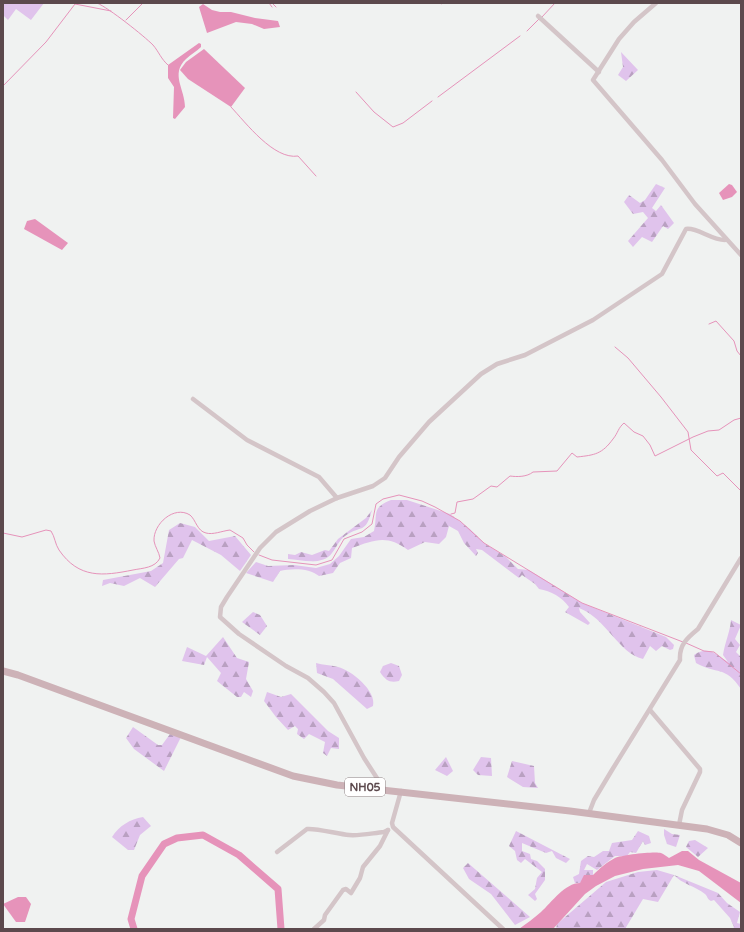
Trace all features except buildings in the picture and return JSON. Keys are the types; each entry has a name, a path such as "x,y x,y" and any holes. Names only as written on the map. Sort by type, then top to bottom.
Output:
{"main road":[{"name":"NH05","path":"3,671 105,706 277,771 337,785 384,789 589,813 715,831 728,835 741,843"}],"street":[{"path":"656,3 634,22 619,39 593,80 651,146 685,192 726,240 741,255"},
{"path":"538,16 598,72"},
{"path":"384,789 364,758 334,703 324,692 308,678 286,666 238,634 220,617 221,608 227,597 260,548 276,532 310,511 337,498 373,486 386,478 399,457 429,422 486,371 497,364 525,355 593,320 662,274 686,229 692,228 716,240 726,240"},
{"path":"194,399 247,440 319,477 337,498"},
{"path":"589,813 598,794 680,660 679,651 687,638 698,629 741,558"},
{"path":"650,710 700,768 700,772 682,810 679,826"},
{"path":"314,929 324,920 325,915 343,890 346,889 351,893 360,878 363,866 380,846 392,823 401,791"},
{"path":"392,823 398,833 503,929"},
{"path":"277,852 307,829 313,828 319,831 351,835 384,832 388,830"}],"green space":[{"path":"3,3 44,3 31,20 16,9 8,20 3,15"},
{"path":"621,52 638,70 626,81 618,75 623,67"},
{"path":"656,184 665,188 652,208 656,211 661,205 674,223 668,229 663,226 652,242 642,237 633,247 628,241 648,218 643,212 633,214 624,202 629,195 640,203 645,200"},
{"path":"391,500 407,500 450,514 470,529 484,543 506,557 518,569 529,570 582,603 666,637 674,645 673,649 670,650 662,646 656,651 650,646 643,659 634,655 626,650 597,619 588,613 579,608 580,612 590,623 588,625 565,612 569,607 556,595 539,589 535,584 522,575 519,578 482,550 476,549 478,553 476,556 464,543 458,531 449,526 446,537 439,544 425,542 408,550 393,542 380,540 352,548 351,558 340,563 333,573 319,576 306,570 284,570 280,571 273,582 246,573 256,562 268,566 294,565 316,568 330,564 339,556 351,539 364,537 374,531 376,512 380,506"},
{"path":"372,510 370,518 365,526 343,537 332,553 323,560 312,561 288,559 288,554 295,555 301,552 312,555 325,550 329,551 338,539 366,518"},
{"path":"180,523 195,527 209,541 235,536 251,555 240,571 221,555 192,540 183,558 179,559 155,587 140,578 124,586 110,583 102,586 103,580 151,571 163,563 169,530"},
{"path":"253,612 260,615 267,626 260,635 242,622"},
{"path":"731,620 741,625 735,639 740,645 736,652 741,657 741,689 730,676 725,673 703,667 696,663 694,655 699,652 708,651 716,654 728,662 723,655"},
{"path":"223,637 237,658 249,662 246,679 253,691 251,697 244,692 241,697 237,697 217,681 221,673 207,657 204,665 182,661 187,647 206,656"},
{"path":"316,663 338,667 350,672 367,688 373,700 373,706 367,709 333,679 317,673"},
{"path":"391,663 399,666 402,675 399,681 388,681 380,672 383,666"},
{"path":"267,692 281,697 291,694 328,731 339,738 339,749 331,748 327,756 323,753 325,742 309,734 304,739 297,734 298,729 295,726 288,730 264,701"},
{"path":"133,727 158,745 162,745 170,734 181,737 164,771 134,749 126,738"},
{"path":"446,757 453,771 447,776 435,770"},
{"path":"481,757 491,758 492,776 478,775 473,770"},
{"path":"512,761 534,766 535,783 538,788 523,787 507,777"},
{"path":"143,817 151,826 140,835 134,850 128,850 112,837 125,824 134,819"},
{"path":"664,829 672,834 680,835 676,847 667,844"},
{"path":"516,831 570,859 566,863 556,858 552,851 546,853 522,843 522,851 530,854 531,859 537,861 545,869 545,880 535,894 537,899 535,901 528,895 535,889 537,878 542,872 525,859 521,863 517,860 515,851 509,846"},
{"path":"638,831 649,836 651,843 645,845 643,841 636,853 630,852 627,856 615,856 597,870 587,864 584,870 593,870 593,875 580,883 575,883 573,877 579,874 581,861 588,856 594,857 603,851 609,851 612,843 632,840"},
{"path":"695,840 708,848 698,857 686,847 689,841"},
{"path":"468,863 530,917 515,925 491,894 469,879 463,868"},
{"path":"657,870 674,875 658,902 643,899 625,929 556,929 557,924 606,882 638,872"},
{"path":"674,875 718,893 727,903 740,912 737,923 741,924 741,929 733,929 734,927 730,918 714,900 711,901 701,891 681,881"}],"shaded area":[{"path":"203,4 212,10 220,12 231,12 255,18 278,21 280,27 264,29 252,24 236,22 207,33 199,7"},
{"path":"199,43 201,44 201,47 186,59 179,70 185,107 175,119 173,118 174,87 168,78 168,65"},
{"path":"204,49 245,88 231,107 188,79 180,70 186,62"},
{"path":"729,184 732,185 737,192 732,197 723,200 719,193"},
{"path":"35,219 68,243 62,250 24,229 27,221"},
{"path":"682,851 688,851 699,860 741,883 741,903 699,871 678,865 643,869 615,876 596,886 585,894 553,929 519,929 541,912 569,886 580,883 584,875 593,875 615,858 631,855 661,853 669,858"},
{"path":"18,897 26,897 31,904 25,922 16,922 3,904"}],"waterway":[{"path":"97,3 118,16 149,41 168,65"},
{"path":"126,20 143,3"},
{"path":"269,3 272,7"},
{"path":"272,3 276,7"},
{"path":"542,17 555,3"},
{"path":"3,86 46,42 75,4 111,11"},
{"path":"527,31 539,19"},
{"path":"438,97 520,36"},
{"path":"356,92 374,112 393,127 403,123 432,101"},
{"path":"231,107 261,139 280,152 289,156 298,156 316,176"},
{"path":"709,324 716,321 734,341 737,351 741,356"},
{"path":"615,347 628,358 688,432 691,450 717,476 723,473 741,491"},
{"path":"451,514 455,513 457,502 473,499 491,486 497,487 510,476 525,476 533,472 557,471 572,453 577,457 602,451 615,437 620,427 624,423 634,432 643,436 650,445 655,456 693,437 708,431 719,430 734,420 741,418"},
{"path":"259,555 272,560 316,565 332,560 344,539 362,532 372,524 376,504 383,499 399,495 422,501 460,521 484,543 582,603 683,642"},
{"path":"3,533 22,537 46,530 51,531 59,550 67,559 83,571 102,574 122,572 152,566 158,561 160,558 154,541 157,528 166,518 177,512 190,515 203,532 212,534 230,530 243,538 254,552"},
{"path":"686,643 704,651 714,652 741,674"},
{"path":"134,929 131,919 142,876 164,844 177,838 203,835 239,855 278,889 281,929"}]}
